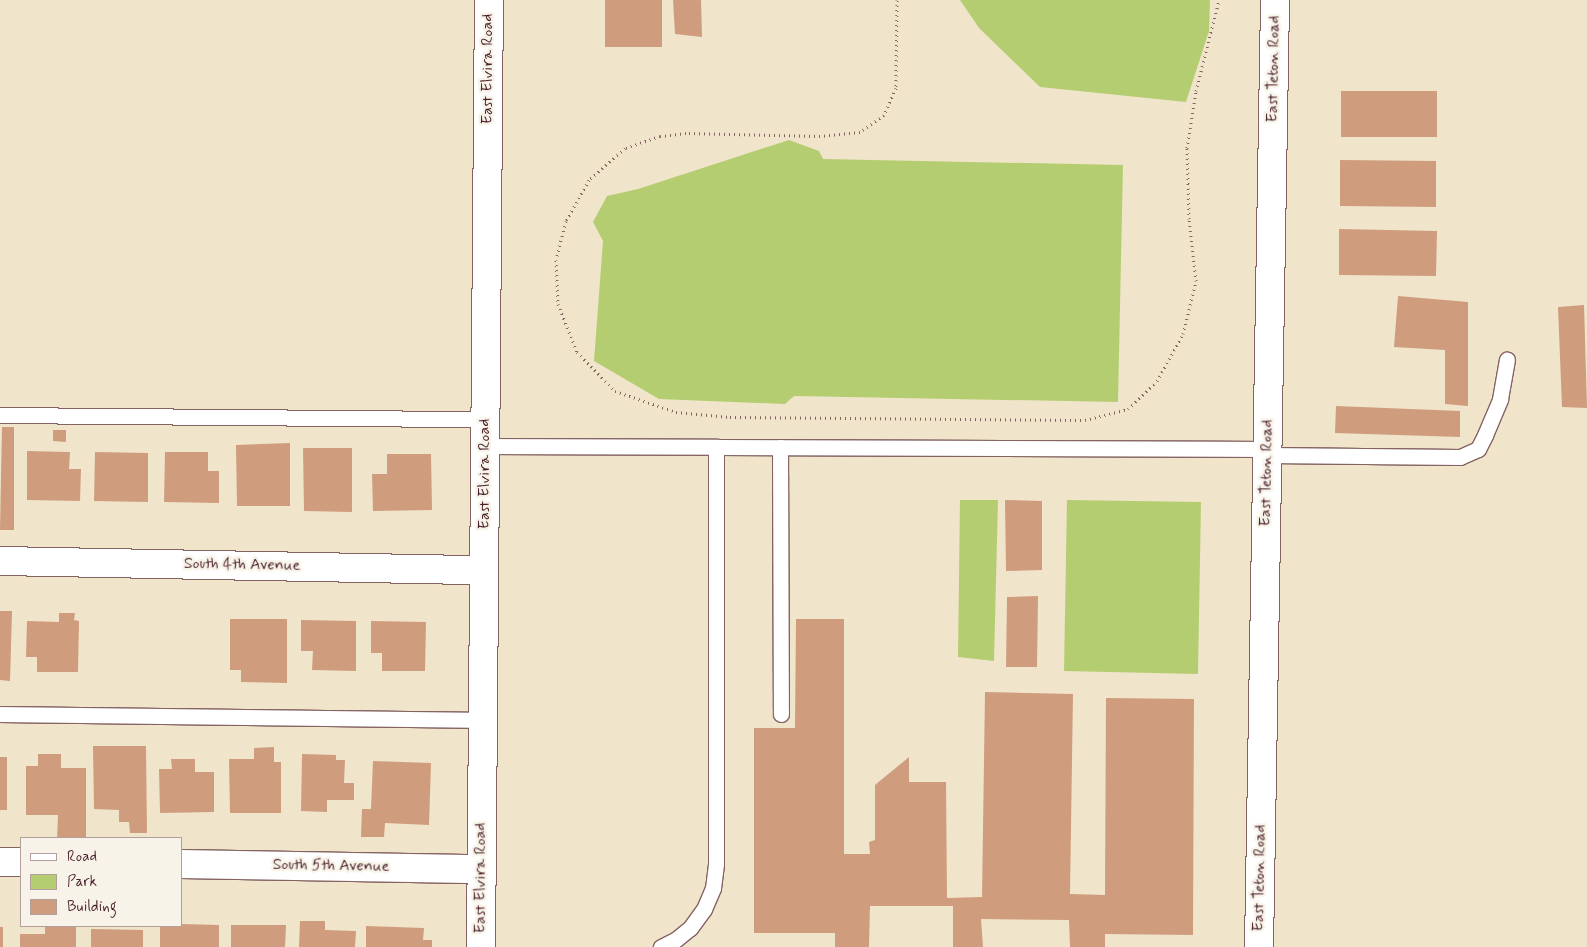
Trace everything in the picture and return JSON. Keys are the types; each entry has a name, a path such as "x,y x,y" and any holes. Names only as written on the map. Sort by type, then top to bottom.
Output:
{"street":[{"name":"East Elvira Road","path":"481,947 489,0"},
{"name":"East Teton Road","path":"1259,947 1275,0"},
{"name":"South 4th Avenue","path":"0,561 484,570"},
{"path":"0,862 20,862"},
{"name":"South 5th Avenue","path":"182,864 481,869"}],"lane":[{"path":"485,446 1267,452 1460,457 1478,448 1485,435 1500,399 1507,360"},
{"path":"0,415 485,419"},
{"path":"661,947 675,940 690,928 704,909 713,888 716,864 716,447"},
{"path":"780,447 781,714"},
{"path":"0,714 483,720"}],"path":[{"path":"897,0 896,88 884,115 860,132 820,136 686,133 660,136 626,148 589,180 566,221 556,260 558,304 577,352 615,391 676,412 730,417 1085,420 1128,409 1157,380 1183,334 1196,281 1189,219 1187,148 1196,91 1218,0"}],"green space":[{"path":"960,0 1210,0 1209,31 1186,102 1040,87 979,28"},
{"path":"789,140 819,151 823,159 1123,165 1118,402 794,396 785,404 659,399 594,361 603,241 593,222 607,196 638,189"},
{"path":"960,500 998,500 994,661 958,657"},
{"path":"1067,500 1201,502 1198,674 1064,671"}],"building":[{"path":"605,0 662,0 662,47 605,47"},
{"path":"673,0 701,0 702,37 675,34"},
{"path":"1341,91 1437,91 1437,137 1341,137"},
{"path":"1340,160 1436,161 1436,207 1340,206"},
{"path":"1339,229 1437,231 1436,276 1339,275"},
{"path":"1398,296 1468,302 1468,406 1445,404 1445,350 1394,347"},
{"path":"1584,305 1587,408 1562,407 1558,307"},
{"path":"1336,406 1460,411 1460,437 1335,433"},
{"path":"2,427 14,427 14,530 0,530"},
{"path":"53,430 66,430 66,442 53,441"},
{"path":"290,443 290,506 237,506 236,445"},
{"path":"303,448 352,448 352,512 304,511"},
{"path":"27,451 70,452 69,469 81,469 80,501 27,500"},
{"path":"95,452 148,453 148,502 94,501"},
{"path":"165,452 208,452 208,471 219,471 219,503 164,502"},
{"path":"387,454 431,454 432,510 373,511 372,474 387,474"},
{"path":"1005,500 1042,501 1042,570 1006,571"},
{"path":"1038,596 1037,667 1006,667 1007,597"},
{"path":"0,611 12,611 10,681 0,680"},
{"path":"59,613 75,613 74,620 79,621 78,672 37,672 37,657 26,657 27,621 59,622"},
{"path":"230,619 287,619 287,683 241,682 241,670 230,670"},
{"path":"796,619 844,619 844,854 870,854 869,842 875,840 875,785 909,757 909,782 946,782 947,898 982,897 985,692 1073,694 1070,894 1105,895 1106,698 1194,699 1193,935 1105,934 1105,947 1070,947 1069,920 981,919 983,947 953,947 953,906 870,906 869,947 835,947 835,933 754,933 754,728 795,728"},
{"path":"301,620 356,621 356,671 312,670 313,651 301,651"},
{"path":"371,621 426,622 425,671 382,671 382,653 371,653"},
{"path":"93,746 146,746 147,833 130,833 129,822 119,822 119,810 94,809"},
{"path":"274,747 274,762 281,762 281,813 230,813 229,759 254,759 254,748"},
{"path":"38,754 61,754 61,768 86,768 86,837 57,837 58,815 26,815 26,766 38,766"},
{"path":"302,754 336,755 336,760 345,760 344,783 354,783 354,800 327,800 327,812 301,811"},
{"path":"0,757 7,757 7,810 0,810"},
{"path":"171,759 195,759 195,772 214,772 214,812 160,813 159,769 172,769"},
{"path":"373,761 431,763 429,825 385,823 384,837 361,837 362,809 371,809"},
{"path":"300,921 325,921 325,930 356,931 355,947 299,947"},
{"path":"182,924 219,925 219,947 160,947 160,927 182,927"},
{"path":"231,925 286,925 285,947 231,947"},
{"path":"366,926 424,928 423,940 432,940 432,947 366,947"},
{"path":"0,927 3,927 3,947 0,947"},
{"path":"45,927 76,927 76,947 20,947 20,934 45,934"},
{"path":"91,929 143,930 143,947 91,947"}]}
